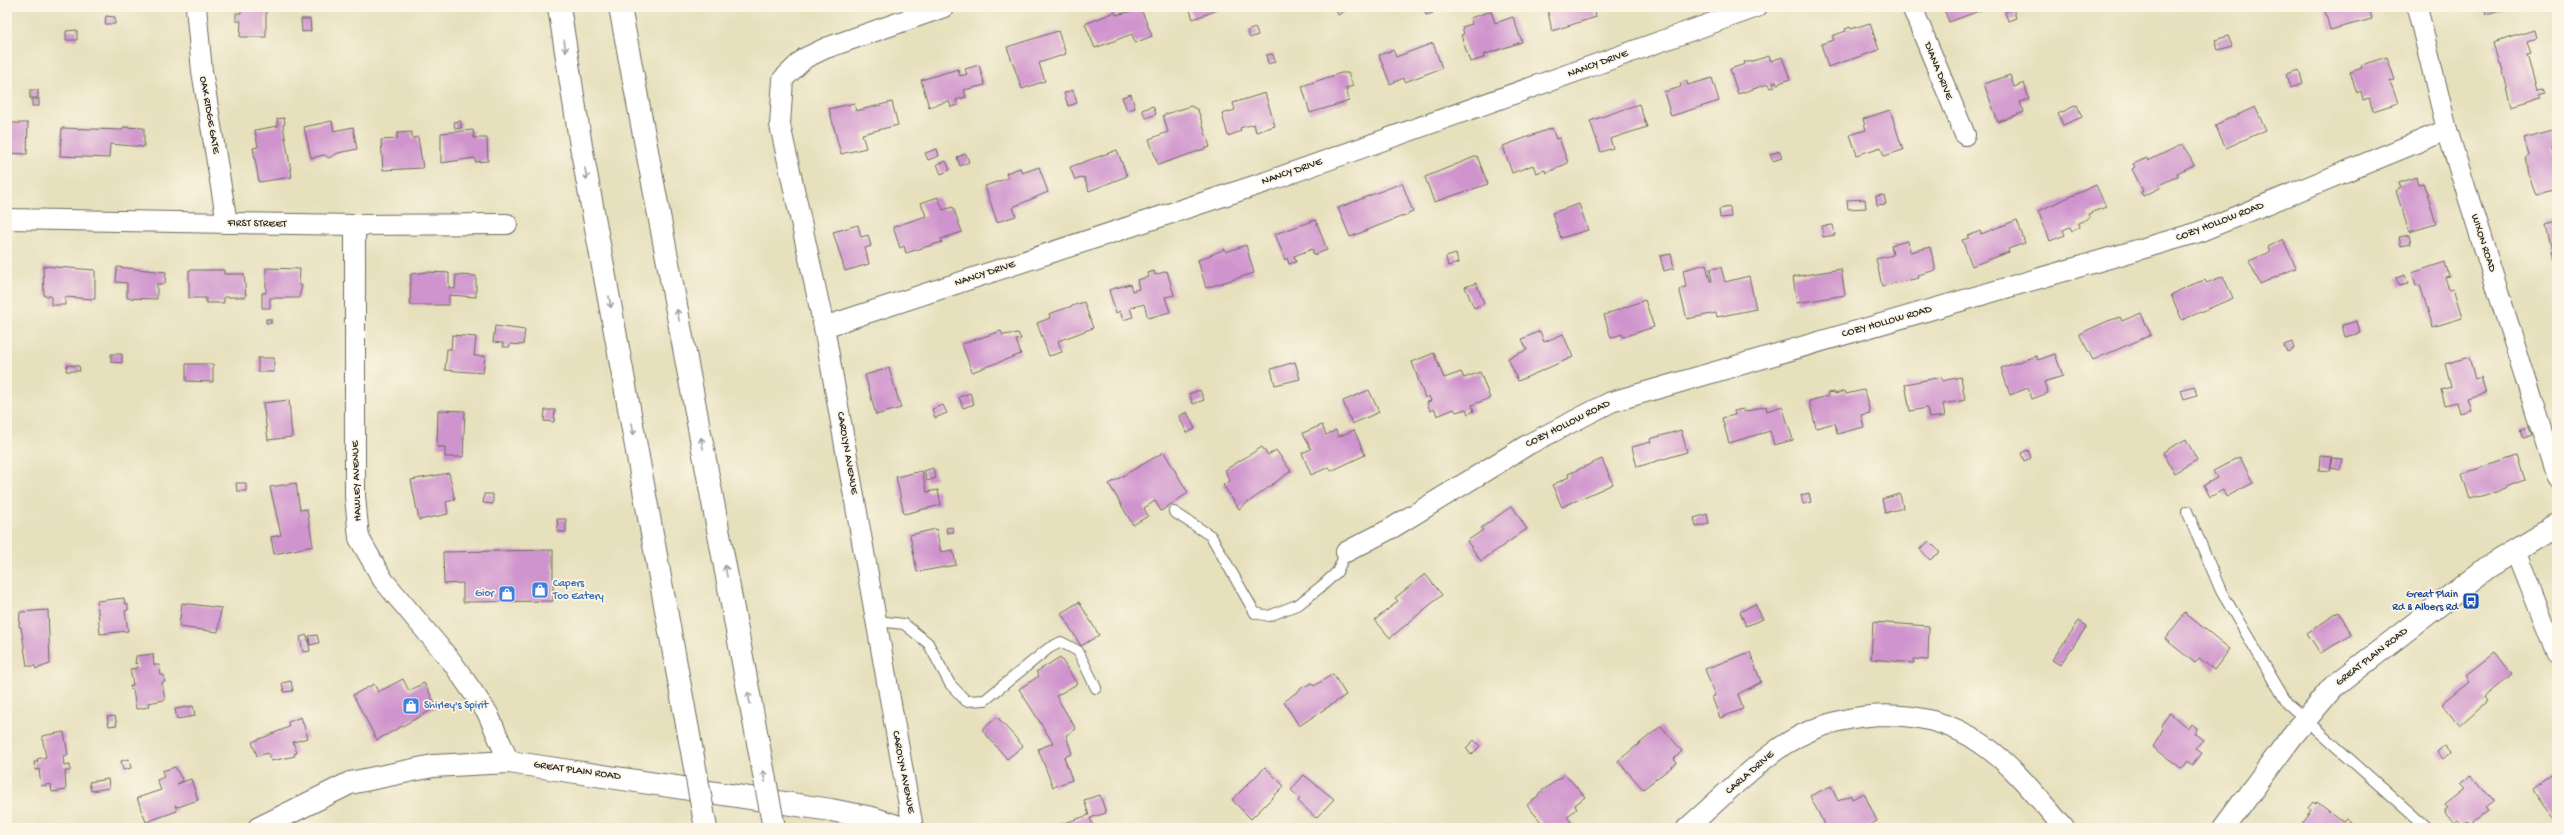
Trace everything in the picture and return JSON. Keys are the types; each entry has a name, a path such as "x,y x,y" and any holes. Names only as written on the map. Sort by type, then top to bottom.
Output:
{"main road":[{"path":"558,7 581,146 706,828"},
{"path":"620,7 774,828"},
{"name":"GREAT PLAIN ROAD","path":"2224,828 2305,719 2332,688 2372,655 2488,567 2557,525"},
{"name":"GREAT PLAIN ROAD","path":"259,828 350,783 433,766 509,762 831,810 872,818 902,828"}],"street":[{"name":"OAK RIDGE GATE","path":"196,7 202,71 227,223"},
{"name":"CAROLYN AVENUE","path":"913,828 824,327 780,125 783,79 805,58 826,48 944,7"},
{"name":"NANCY DRIVE","path":"824,327 1266,182 1757,7"},
{"name":"DIANA DRIVE","path":"1912,7 1965,135"},
{"name":"WIXON ROAD","path":"2417,7 2447,130 2557,478"},
{"name":"COZY HOLLOW ROAD","path":"1346,552 1392,528 1529,444 1611,402 2196,233 2447,130"},
{"name":"FIRST STREET","path":"7,219 355,225 507,224"},
{"name":"HAWLEY AVENUE","path":"355,225 355,496 360,538 384,580 452,662 488,714 509,762"},
{"path":"2516,550 2557,654"},
{"name":"CARLA DRIVE","path":"1687,828 1774,751 1809,732 1840,720 1876,716 1913,717 1950,727 1980,742 2005,761 2064,828"}],"lane":[{"path":"2187,511 2225,598 2288,703 2427,828"},
{"path":"1174,512 1211,536 1255,614 1269,616 1299,604 1337,572 1346,552"},
{"path":"877,621 904,624 928,643 950,684 966,701 986,700 1049,648 1061,642 1078,651 1096,688"}],"building":[{"path":"241,7 266,7 266,37 240,37 241,21 236,21 236,13 241,13"},
{"path":"1189,7 1226,7 1193,19"},
{"path":"1335,7 1343,7 1345,11 1338,15"},
{"path":"1547,7 1594,7 1596,17 1552,31"},
{"path":"1943,7 1990,7 1949,22"},
{"path":"2324,7 2369,7 2372,19 2330,30"},
{"path":"2484,7 2509,7 2509,8 2486,14"},
{"path":"1432,8 1433,13 1426,15 1425,10"},
{"path":"1141,9 1152,36 1135,43 1132,34 1095,48 1085,24 1115,12 1116,15"},
{"path":"2013,9 2016,18 2008,21 2005,12"},
{"path":"1491,11 1495,23 1513,17 1522,42 1483,55 1484,58 1470,62 1461,35 1464,34 1462,27 1472,24 1470,18"},
{"path":"106,16 115,17 115,24 105,24"},
{"path":"301,19 310,19 311,31 302,32"},
{"path":"1870,23 1879,50 1828,67 1821,44 1834,40 1832,36 1846,31 1845,29 1850,27 1851,29"},
{"path":"1255,28 1258,35 1250,38 1247,31"},
{"path":"77,30 77,40 66,40 66,31"},
{"path":"2534,30 2536,38 2527,41 2531,54 2527,55 2537,90 2542,89 2544,93 2538,95 2540,98 2512,106 2501,64 2499,64 2493,43"},
{"path":"1058,31 1066,54 1039,63 1045,81 1022,89 1007,47"},
{"path":"2228,36 2232,46 2218,50 2215,40"},
{"path":"1433,43 1442,68 1405,82 1404,78 1390,84 1379,55 1393,50 1396,57"},
{"path":"1273,54 1275,62 1268,64 1266,55"},
{"path":"1769,56 1771,61 1782,57 1790,79 1777,84 1776,81 1773,83 1775,87 1770,88 1768,84 1738,94 1730,69 1745,64 1744,62"},
{"path":"2387,57 2395,80 2390,81 2398,103 2373,111 2369,98 2363,100 2361,91 2357,93 2350,72 2362,68 2361,65"},
{"path":"979,65 985,85 964,90 966,97 956,100 958,105 951,107 949,101 929,107 921,80 958,69 960,76 967,74 965,69"},
{"path":"2299,70 2303,84 2290,88 2286,74"},
{"path":"1341,73 1348,73 1353,86 1346,88 1349,101 1310,113 1302,86"},
{"path":"2010,75 2014,87 2024,83 2029,99 2020,102 2024,112 1998,122 1984,84"},
{"path":"1712,78 1719,101 1671,116 1664,92 1681,87 1680,83 1686,80 1688,85"},
{"path":"30,90 38,90 38,98 30,98"},
{"path":"1073,90 1077,103 1068,106 1064,93"},
{"path":"1265,93 1275,126 1256,132 1254,124 1240,128 1241,131 1228,136 1222,114 1235,110 1233,103"},
{"path":"1131,94 1135,108 1127,110 1122,97"},
{"path":"32,99 39,99 39,106 32,106"},
{"path":"892,102 898,125 862,134 866,148 841,154 829,109 854,103 856,111"},
{"path":"1639,104 1647,127 1610,139 1613,148 1601,152 1590,121"},
{"path":"2077,105 2082,117 2063,125 2058,114"},
{"path":"1153,106 1156,114 1146,118 1142,110"},
{"path":"1191,106 1198,110 1210,147 1158,165 1149,139 1168,132 1163,115"},
{"path":"2255,107 2266,130 2226,148 2215,125"},
{"path":"1890,110 1903,150 1884,156 1881,147 1857,155 1850,135 1866,130 1863,119"},
{"path":"284,118 285,124 283,125 292,177 259,182 253,148 258,147 255,130 278,126 277,119"},
{"path":"332,121 334,131 353,127 357,149 338,153 329,158 324,155 311,158 304,127"},
{"path":"461,121 461,128 455,129 454,122"},
{"path":"7,123 28,123 27,154 7,153"},
{"path":"123,127 144,128 144,147 110,144 109,158 60,156 62,128 123,130"},
{"path":"1552,128 1556,139 1559,138 1568,163 1546,173 1545,170 1536,173 1533,165 1512,173 1503,146"},
{"path":"2556,129 2557,148 2552,149 2557,168 2557,189 2536,195 2529,175 2526,157 2529,156 2524,138"},
{"path":"473,130 474,138 487,138 488,161 475,162 475,158 441,163 441,133"},
{"path":"412,132 412,138 418,137 423,168 383,170 381,140 397,139 397,133"},
{"path":"2183,144 2194,165 2177,173 2178,176 2159,185 2160,188 2143,196 2141,192 2143,191 2132,169 2135,167 2133,164 2147,158 2148,161"},
{"path":"937,149 939,156 928,160 925,153"},
{"path":"1117,150 1127,176 1089,191 1084,177 1075,180 1070,167"},
{"path":"1780,151 1782,158 1773,161 1770,154"},
{"path":"966,154 969,162 960,166 957,157"},
{"path":"1477,156 1488,184 1434,202 1425,177"},
{"path":"946,161 950,170 941,174 937,164"},
{"path":"1039,167 1048,192 1013,207 1016,216 997,222 985,186 1008,178 1006,173 1020,168 1022,173"},
{"path":"2416,177 2418,184 2423,183 2436,224 2409,232 2396,191 2400,189 2398,183"},
{"path":"1402,183 1413,212 1350,237 1338,208"},
{"path":"2096,185 2106,207 2088,214 2090,218 2078,223 2079,227 2072,231 2070,227 2063,230 2065,235 2050,241 2038,211"},
{"path":"1884,195 1886,204 1877,205 1876,196"},
{"path":"938,197 943,210 953,207 962,232 941,239 942,242 906,253 904,246 900,248 893,227 926,216 921,203"},
{"path":"1865,199 1866,208 1848,209 1847,200"},
{"path":"1579,204 1588,230 1561,238 1552,213"},
{"path":"1730,207 1731,217 1720,218 1719,209"},
{"path":"1316,220 1327,250 1314,255 1312,249 1294,256 1296,262 1289,264 1287,258 1285,260 1275,234"},
{"path":"2017,220 2025,243 2008,249 2009,252 1972,266 1962,240 1969,238 1968,236 1980,231 1981,234"},
{"path":"2557,220 2557,269 2550,252 2552,251 2546,223"},
{"path":"858,225 861,237 868,235 871,246 865,248 869,264 845,271 833,232"},
{"path":"1833,225 1835,235 1823,237 1822,226"},
{"path":"2409,235 2411,244 2401,246 2399,237"},
{"path":"2283,239 2296,268 2260,284 2249,261 2270,252 2268,247"},
{"path":"1908,241 1910,252 1930,247 1936,270 1918,275 1919,278 1882,286 1876,259 1893,255 1891,245"},
{"path":"1246,245 1254,273 1206,288 1198,260 1225,249 1226,252"},
{"path":"1456,254 1458,263 1448,266 1446,257"},
{"path":"1671,254 1674,268 1664,271 1660,256"},
{"path":"2445,262 2449,276 2445,277 2449,290 2453,289 2462,318 2433,327 2420,285 2416,286 2412,273"},
{"path":"1706,264 1710,281 1712,281 1710,269 1721,267 1725,282 1749,276 1756,309 1717,317 1716,313 1687,319 1680,292 1681,288 1686,287 1683,270"},
{"path":"43,266 95,270 95,299 65,297 65,305 51,305 51,296 44,296"},
{"path":"117,267 166,272 165,284 157,284 157,299 127,298 127,283 116,282"},
{"path":"266,268 300,269 299,285 302,285 299,298 270,298 270,308 262,308 262,293 266,293"},
{"path":"1841,269 1845,295 1797,303 1793,277"},
{"path":"189,270 224,270 224,274 244,274 246,297 224,297 224,303 206,303 206,298 189,298"},
{"path":"1154,271 1155,275 1167,271 1174,295 1165,297 1170,312 1148,318 1144,304 1130,308 1133,317 1123,320 1120,311 1116,313 1109,290 1130,284 1132,291 1139,289 1137,280 1149,277 1148,273"},
{"path":"427,272 449,273 449,288 455,289 456,275 476,276 476,297 449,295 449,305 410,305 411,274"},
{"path":"2405,275 2408,284 2399,286 2396,278"},
{"path":"2223,276 2233,298 2182,320 2171,295 2190,285 2205,280 2207,283"},
{"path":"1476,283 1484,303 1474,308 1465,287"},
{"path":"1645,300 1654,327 1623,337 1622,334 1611,338 1604,315"},
{"path":"1084,302 1093,328 1058,341 1062,352 1049,356 1037,323 1050,318 1049,314"},
{"path":"2141,313 2151,335 2093,360 2079,334 2108,321 2120,317 2122,321"},
{"path":"266,319 271,319 271,323 266,323"},
{"path":"2357,321 2360,333 2345,337 2342,325"},
{"path":"495,326 525,330 523,345 510,344 510,347 503,347 503,343 493,342"},
{"path":"1001,331 1003,335 1018,333 1021,339 1016,340 1021,354 972,372 962,344"},
{"path":"1540,331 1544,342 1563,334 1573,357 1518,381 1508,358 1527,350 1522,339"},
{"path":"452,335 476,337 474,356 485,356 483,373 445,370 447,349 451,349"},
{"path":"2292,342 2294,349 2287,352 2284,345"},
{"path":"1434,353 1444,378 1461,372 1464,378 1480,372 1490,398 1472,405 1474,411 1468,414 1466,409 1456,412 1454,409 1437,416 1435,409 1430,411 1427,402 1431,401 1429,396 1425,398 1412,362"},
{"path":"111,354 122,354 122,363 111,362"},
{"path":"2055,354 2063,376 2044,382 2048,393 2032,399 2028,388 2010,395 2001,368 2036,356 2038,360"},
{"path":"2469,357 2475,379 2481,377 2486,393 2467,398 2471,410 2459,413 2456,402 2445,405 2441,390 2451,387 2445,364"},
{"path":"258,358 274,358 274,372 258,372"},
{"path":"1295,362 1300,379 1275,385 1271,369"},
{"path":"186,364 213,364 213,382 186,381"},
{"path":"67,365 79,366 80,371 66,371"},
{"path":"889,368 901,408 876,415 865,375"},
{"path":"1942,377 1942,381 1961,377 1965,400 1943,404 1945,416 1929,418 1927,408 1910,411 1905,384"},
{"path":"2194,386 2197,395 2184,399 2181,390"},
{"path":"1200,390 1204,400 1193,404 1189,394"},
{"path":"1369,390 1379,412 1352,424 1343,401"},
{"path":"1864,390 1870,413 1861,415 1864,427 1837,434 1835,423 1816,428 1809,401 1828,396 1827,393 1834,392 1835,394 1845,391 1846,394"},
{"path":"970,393 974,404 963,408 959,397"},
{"path":"289,400 292,437 268,440 263,403"},
{"path":"943,405 947,413 935,418 932,409"},
{"path":"1766,406 1767,411 1782,406 1793,440 1774,445 1770,431 1729,443 1722,418 1735,415 1734,411 1743,409 1744,412"},
{"path":"438,410 465,411 463,457 445,457 445,447 437,447"},
{"path":"545,410 555,410 554,422 544,421"},
{"path":"1187,412 1195,429 1187,433 1179,416"},
{"path":"1322,425 1326,435 1336,430 1338,437 1354,430 1365,455 1331,471 1329,467 1311,475 1302,453 1311,449 1303,433"},
{"path":"2528,426 2531,435 2523,438 2520,429"},
{"path":"1681,430 1687,452 1637,467 1632,447 1651,442 1650,439"},
{"path":"2186,439 2197,460 2174,473 2163,452"},
{"path":"1262,447 1268,455 1276,450 1291,471 1239,509 1223,485 1230,481 1225,470"},
{"path":"2028,450 2031,458 2024,461 2021,453"},
{"path":"1164,452 1188,493 1161,511 1155,501 1144,508 1148,516 1133,525 1109,484"},
{"path":"2320,456 2332,457 2330,471 2319,470"},
{"path":"2516,456 2524,480 2496,492 2470,499 2462,474"},
{"path":"2240,457 2253,483 2226,497 2223,490 2210,497 2204,485 2217,478 2213,471"},
{"path":"2333,458 2343,459 2341,470 2331,468"},
{"path":"1602,459 1613,484 1562,507 1552,485 1569,477 1568,474"},
{"path":"933,468 936,478 927,481 924,471"},
{"path":"922,471 927,492 938,490 941,505 904,514 896,477"},
{"path":"449,473 455,500 446,502 448,514 419,520 411,480"},
{"path":"236,483 246,483 246,491 237,491"},
{"path":"296,483 300,510 307,509 313,546 274,554 271,537 281,535 270,487"},
{"path":"1809,493 1811,502 1803,504 1801,495"},
{"path":"484,494 493,494 493,504 483,503"},
{"path":"1900,494 1903,508 1885,513 1882,499"},
{"path":"1512,506 1527,529 1481,561 1467,541 1483,530 1481,528"},
{"path":"1707,514 1709,524 1696,527 1694,518"},
{"path":"557,519 566,519 566,532 558,532"},
{"path":"952,527 954,532 947,533 946,528"},
{"path":"936,529 941,552 953,550 956,565 917,572 910,535"},
{"path":"1929,541 1940,552 1930,560 1920,549"},
{"path":"553,550 553,601 463,602 463,583 444,584 443,552"},
{"path":"1425,574 1442,595 1390,638 1375,620 1398,601 1395,598"},
{"path":"124,598 125,604 128,604 128,610 125,611 128,631 100,634 97,601"},
{"path":"1079,602 1099,635 1081,646 1061,613"},
{"path":"182,603 221,608 218,632 179,627"},
{"path":"1755,604 1763,619 1746,626 1740,612"},
{"path":"48,610 50,664 36,669 35,666 27,666 21,627 19,627 20,612"},
{"path":"2339,612 2352,635 2320,653 2307,633"},
{"path":"2185,613 2230,649 2214,670 2199,658 2195,663 2165,639"},
{"path":"2079,621 2087,626 2060,665 2052,660"},
{"path":"1873,622 1929,626 1928,660 1914,659 1914,663 1871,659"},
{"path":"307,635 310,651 303,652 300,637"},
{"path":"317,635 319,643 310,645 309,636"},
{"path":"1750,652 1761,682 1738,694 1743,709 1720,718 1712,697 1715,696 1705,669"},
{"path":"2495,652 2512,674 2484,697 2487,701 2459,726 2442,704 2470,681 2466,675"},
{"path":"153,654 154,665 159,665 161,675 164,675 165,682 162,682 165,700 148,703 149,707 136,709 133,690 131,690 130,686 133,685 130,669 138,668 137,663 135,664 136,656"},
{"path":"1060,657 1077,684 1056,696 1076,729 1066,735 1072,754 1064,757 1072,780 1053,787 1038,749 1053,743 1019,689 1039,676 1036,672"},
{"path":"1333,674 1346,695 1299,726 1284,702 1303,687 1312,683 1314,686"},
{"path":"403,679 409,691 424,683 437,707 377,740 353,695 374,684 378,692"},
{"path":"291,681 293,691 284,692 282,683"},
{"path":"193,706 195,716 177,719 175,709"},
{"path":"2170,713 2187,728 2191,724 2197,728 2194,733 2203,740 2196,749 2202,753 2193,765 2188,761 2182,769 2153,747 2163,729 2161,725"},
{"path":"115,716 117,725 109,726 107,717"},
{"path":"301,717 308,738 293,742 297,753 294,754 295,756 271,761 268,753 257,756 252,742 289,727 288,722"},
{"path":"997,717 1023,746 1007,759 982,730"},
{"path":"1661,726 1682,751 1674,759 1677,763 1643,789 1618,761"},
{"path":"64,732 68,755 63,756 64,766 70,765 70,771 65,771 66,790 52,792 51,784 41,786 39,769 35,770 34,762 38,762 37,759 46,757 42,736"},
{"path":"1474,740 1480,746 1471,755 1466,748"},
{"path":"2444,746 2450,753 2443,759 2437,752"},
{"path":"129,759 131,768 123,770 121,761"},
{"path":"175,767 183,781 177,784 191,779 198,800 178,807 175,805 177,811 146,822 137,798 161,790 157,780 164,777 162,771"},
{"path":"1265,767 1284,786 1251,819 1232,800"},
{"path":"2553,773 2557,779 2557,823 2532,788"},
{"path":"1565,774 1585,797 1575,805 1577,808 1567,817 1576,828 1546,828 1527,805 1539,795 1538,794"},
{"path":"1304,775 1334,799 1316,818 1298,801 1300,798 1291,790"},
{"path":"2471,775 2493,802 2485,808 2488,811 2471,824 2469,821 2462,826 2457,821 2453,824 2445,814 2444,810 2447,808 2445,805 2466,788 2461,783"},
{"path":"108,779 109,788 91,791 89,782"},
{"path":"1831,786 1838,801 1851,795 1852,799 1864,793 1877,821 1863,828 1826,828 1810,796"},
{"path":"1100,795 1106,813 1090,818 1094,828 1056,828 1055,826 1089,815 1084,800"},
{"path":"2314,802 2316,804 2317,802 2343,822 2346,819 2351,823 2349,828 2307,828 2301,823 2311,810 2309,808"}],"place":[{"name":"Capers Too Eatery","path":"540,590"},
{"name":"Gior","path":"507,594"},
{"name":"Great Plain Rd & Albers Rd","path":"2471,601"},
{"name":"Shirley's Spirit","path":"411,706"}]}
